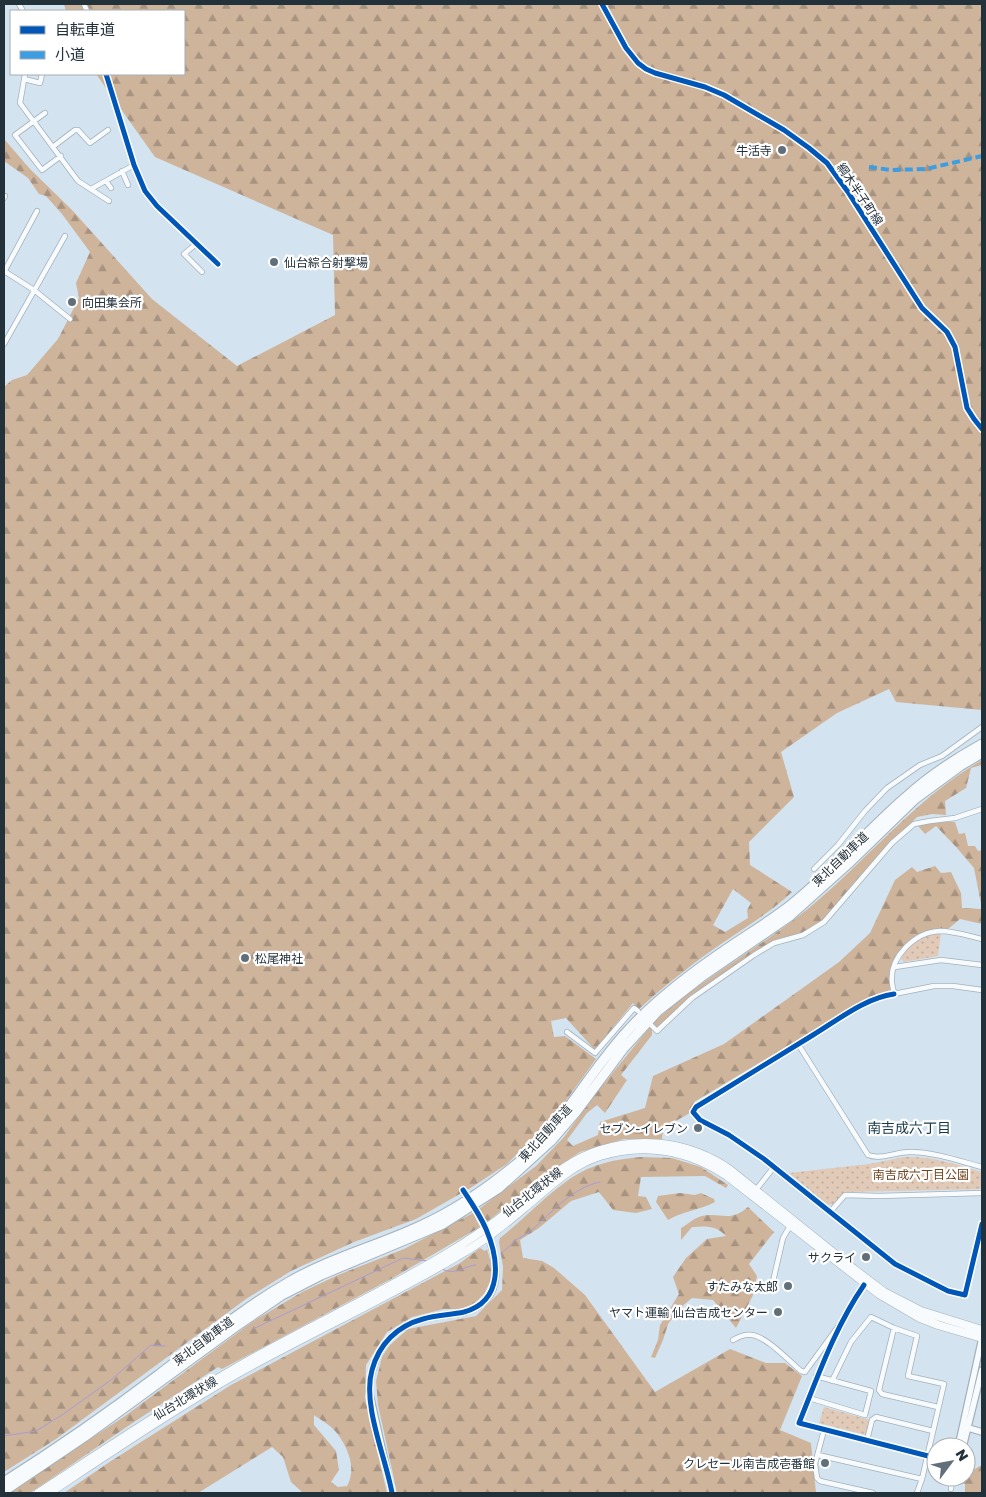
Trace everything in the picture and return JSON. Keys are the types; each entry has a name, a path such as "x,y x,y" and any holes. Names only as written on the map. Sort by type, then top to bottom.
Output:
{"highway":[{"name":"東北自動車道","path":"4,1482 143,1387 233,1318 279,1288 319,1267 421,1226 454,1209 491,1184 538,1144 575,1100 615,1045 655,1002 699,968 793,903 836,865 907,796 939,770 982,744"},
{"name":"東北自動車道","path":"4,1490 84,1437 282,1295 321,1275 443,1224 499,1188 551,1142 623,1049 658,1011 704,975 790,916 848,864 915,799 960,766 982,753"}],"main road":[{"name":"仙台北環状線","path":"49,1493 213,1387 422,1271 486,1228 520,1203 553,1174 571,1162 597,1150 626,1144 649,1142 670,1144 700,1153 729,1169 884,1292 915,1308 982,1330"},
{"name":"仙台北環状線","path":"38,1493 135,1429 208,1384 422,1271 457,1257 523,1210 559,1178 578,1166 607,1154 639,1149 672,1152 703,1161 727,1176 864,1285 920,1318 982,1338"}],"street":[{"name":"綱木半子町線","path":"602,4 626,48 638,63 646,69 655,74 724,94 784,130 827,163 857,206 922,308 947,332 955,347 967,408 982,429"},
{"path":"42,75 40,83 24,76 20,103 54,146 78,181 108,201"},
{"path":"106,75 134,165 145,191 150,199 218,264"},
{"path":"45,113 15,135 42,170 61,156"},
{"path":"54,146 73,131 78,130 90,143 108,130"},
{"path":"90,189 134,165"},
{"path":"122,170 128,185"},
{"path":"106,181 111,188"},
{"path":"38,211 4,272 34,290 70,319"},
{"path":"4,344 65,236"},
{"path":"196,244 184,254 202,272"},
{"path":"814,869 838,845 865,811 887,788 920,765 942,756 982,727"},
{"path":"651,1024 657,1031 692,998 754,955 774,943 803,934 824,922 892,843 914,824 955,818 982,809"},
{"path":"894,994 891,982 895,967 905,947 914,939 940,931 982,939"},
{"path":"895,967 941,960 982,965"},
{"path":"982,990 953,986 934,986 884,995 857,1008 798,1044 696,1107 693,1112 700,1120 729,1135 774,1167 895,1264 948,1291 965,1295 982,1224"},
{"path":"566,1032 596,1054 634,1008 638,1012"},
{"path":"798,1044 868,1155 873,1157 909,1152 919,1153 937,1155 982,1167"},
{"path":"755,1191 774,1167"},
{"path":"392,1493 369,1390 375,1361 382,1347 402,1328 423,1318 471,1310 488,1296 496,1279 496,1268 489,1236 463,1190"},
{"path":"830,1212 845,1195 982,1194"},
{"path":"771,1290 783,1238 790,1226"},
{"path":"864,1285 816,1376 799,1423 926,1456"},
{"path":"832,1381 851,1342 871,1317 917,1336 908,1376 944,1384 932,1437"},
{"path":"733,1340 739,1336 752,1334 765,1340 801,1371 806,1372 838,1325 844,1321"},
{"path":"894,1328 879,1390 882,1394 938,1407"},
{"path":"964,1437 982,1338"},
{"path":"962,1437 982,1370"},
{"path":"809,1398 865,1415 871,1391 816,1376"},
{"path":"867,1440 872,1420 876,1417 933,1431"},
{"path":"965,1427 982,1432"},
{"path":"824,1430 815,1464 817,1478 820,1481 873,1493"},
{"path":"818,1455 922,1479"},
{"path":"917,1493 926,1461"}],"green space":[{"path":"64,4 982,4 982,710 896,702 889,689 837,713 781,752 794,797 749,842 750,865 792,892 767,913 689,967 639,1009 633,1003 595,1050 566,1018 551,1021 554,1037 565,1036 596,1059 554,1117 507,1164 472,1187 416,1219 354,1242 291,1271 246,1299 56,1439 4,1472 4,387 12,380 27,375 58,339 79,298 76,283 90,252 46,196 39,194 28,178 4,161 4,139 30,169 72,210 152,299 237,366 335,315 333,235 155,157 97,75 185,75 185,10 66,10","holes":["733,889 751,903 747,910 748,918 725,932 713,925"]},
{"path":"982,760 982,765 971,768 966,788 945,801 946,815 932,814 917,817 865,871 825,918 804,932 776,940 768,945 697,992 660,1026 656,1027 653,1023 671,1007 809,908 935,792"},
{"path":"932,822 955,822 959,834 965,833 968,846 975,846 978,851 982,850 982,909 974,868 936,826 925,834 918,826"},
{"path":"935,866 941,873 951,872 961,893 962,908 982,909 982,924 960,919 948,929 935,929 924,932 914,938 905,945 898,955 891,977 890,990 861,1002 694,1102 690,1113 663,1128 662,1139 624,1139 580,1152 547,1174 488,1221 485,1220 479,1209 536,1166 564,1137 597,1092 650,1027 652,1035 621,1075 627,1080 605,1113 597,1105 587,1113 567,1140 573,1146 598,1135 600,1122 645,1108 653,1076 724,1044 839,962 870,933 895,880 912,867 917,872"},
{"path":"941,933 938,956 904,962 901,959 917,940 927,935"},
{"path":"641,1157 672,1158 701,1167 728,1185 726,1188 705,1176 641,1177 638,1196 646,1197 652,1209 636,1213 613,1210 599,1192 571,1201 539,1228 520,1240 523,1258 542,1261 554,1268 585,1295 655,1392 730,1349 766,1363 785,1363 802,1376 780,1430 811,1443 816,1493 397,1493 378,1405 376,1381 382,1357 390,1345 408,1329 476,1316 502,1290 503,1267 500,1238 553,1192 579,1173 604,1163"},
{"name":"南吉成六丁目公園","path":"904,1157 934,1159 982,1172 982,1189 846,1192 833,1204 828,1205 789,1173 869,1164"},
{"path":"680,1193 695,1195 701,1193 714,1199 715,1202 668,1220 656,1202 658,1196"},
{"path":"748,1207 774,1232 749,1264 757,1276 753,1295 736,1328 713,1300 692,1298 680,1308 668,1324 655,1358 651,1357 658,1340 660,1325 679,1294 673,1277 686,1258 707,1239 726,1236 714,1228 692,1227 681,1240 681,1228 699,1217 708,1215 736,1215"},
{"path":"473,1213 480,1227 391,1279 222,1369 218,1367 30,1493 8,1493 125,1416 252,1322 302,1292 338,1275 404,1249"},
{"path":"480,1248 485,1251 487,1249 491,1263 492,1278 484,1294 469,1306 459,1309 444,1309 412,1317 387,1332 366,1365 365,1398 387,1493 303,1493 291,1482 283,1457 272,1447 198,1493 64,1493 231,1385 460,1263","holes":["314,1415 336,1432 344,1444 351,1465 350,1479 347,1486 338,1487 331,1482 339,1470 336,1451 314,1425"]},
{"path":"824,1407 870,1420 866,1435 819,1423"},
{"path":"982,1465 982,1493 965,1493 965,1487 976,1487 976,1468"}],"waterway":[{"path":"501,1253 572,1195 581,1189 600,1182"},
{"path":"253,1329 403,1258 428,1261"},
{"path":"442,1269 455,1271 476,1265"},
{"path":"4,1436 36,1431 111,1380 151,1345 165,1346"}],"marked path":[{"path":"869,167 891,170 926,169 982,156"}],"cycle path":[{"path":"602,4 626,48 638,63 646,69 705,87 724,95 784,130 827,163 848,192 922,308 947,332 955,347 967,408 982,429"},
{"path":"106,75 134,165 145,191 157,206 218,264"},
{"path":"894,994 883,996 852,1010 696,1107 693,1112 700,1120 729,1135 764,1159 895,1264 948,1291 965,1295 982,1224"},
{"path":"392,1493 372,1415 370,1399 372,1370 379,1352 390,1337 405,1326 423,1319 464,1312 477,1307 486,1299 492,1289 495,1278 494,1253 486,1229 463,1190"},
{"path":"864,1285 844,1318 820,1370 799,1423 926,1455"}],"place":[{"name":"牛活寺","path":"782,150"},
{"name":"仙台綜合射撃場","path":"274,262"},
{"name":"向田集会所","path":"72,302"},
{"name":"松尾神社","path":"245,958"},
{"name":"セブン-イレブン","path":"698,1128"},
{"name":"サクライ","path":"866,1257"},
{"name":"すたみな太郎","path":"788,1286"},
{"name":"ヤマト運輸 仙台吉成センター","path":"778,1312"},
{"name":"クレセール南吉成壱番館","path":"825,1463"}],"district":[{"name":"南吉成六丁目","path":"909,1127"}]}
